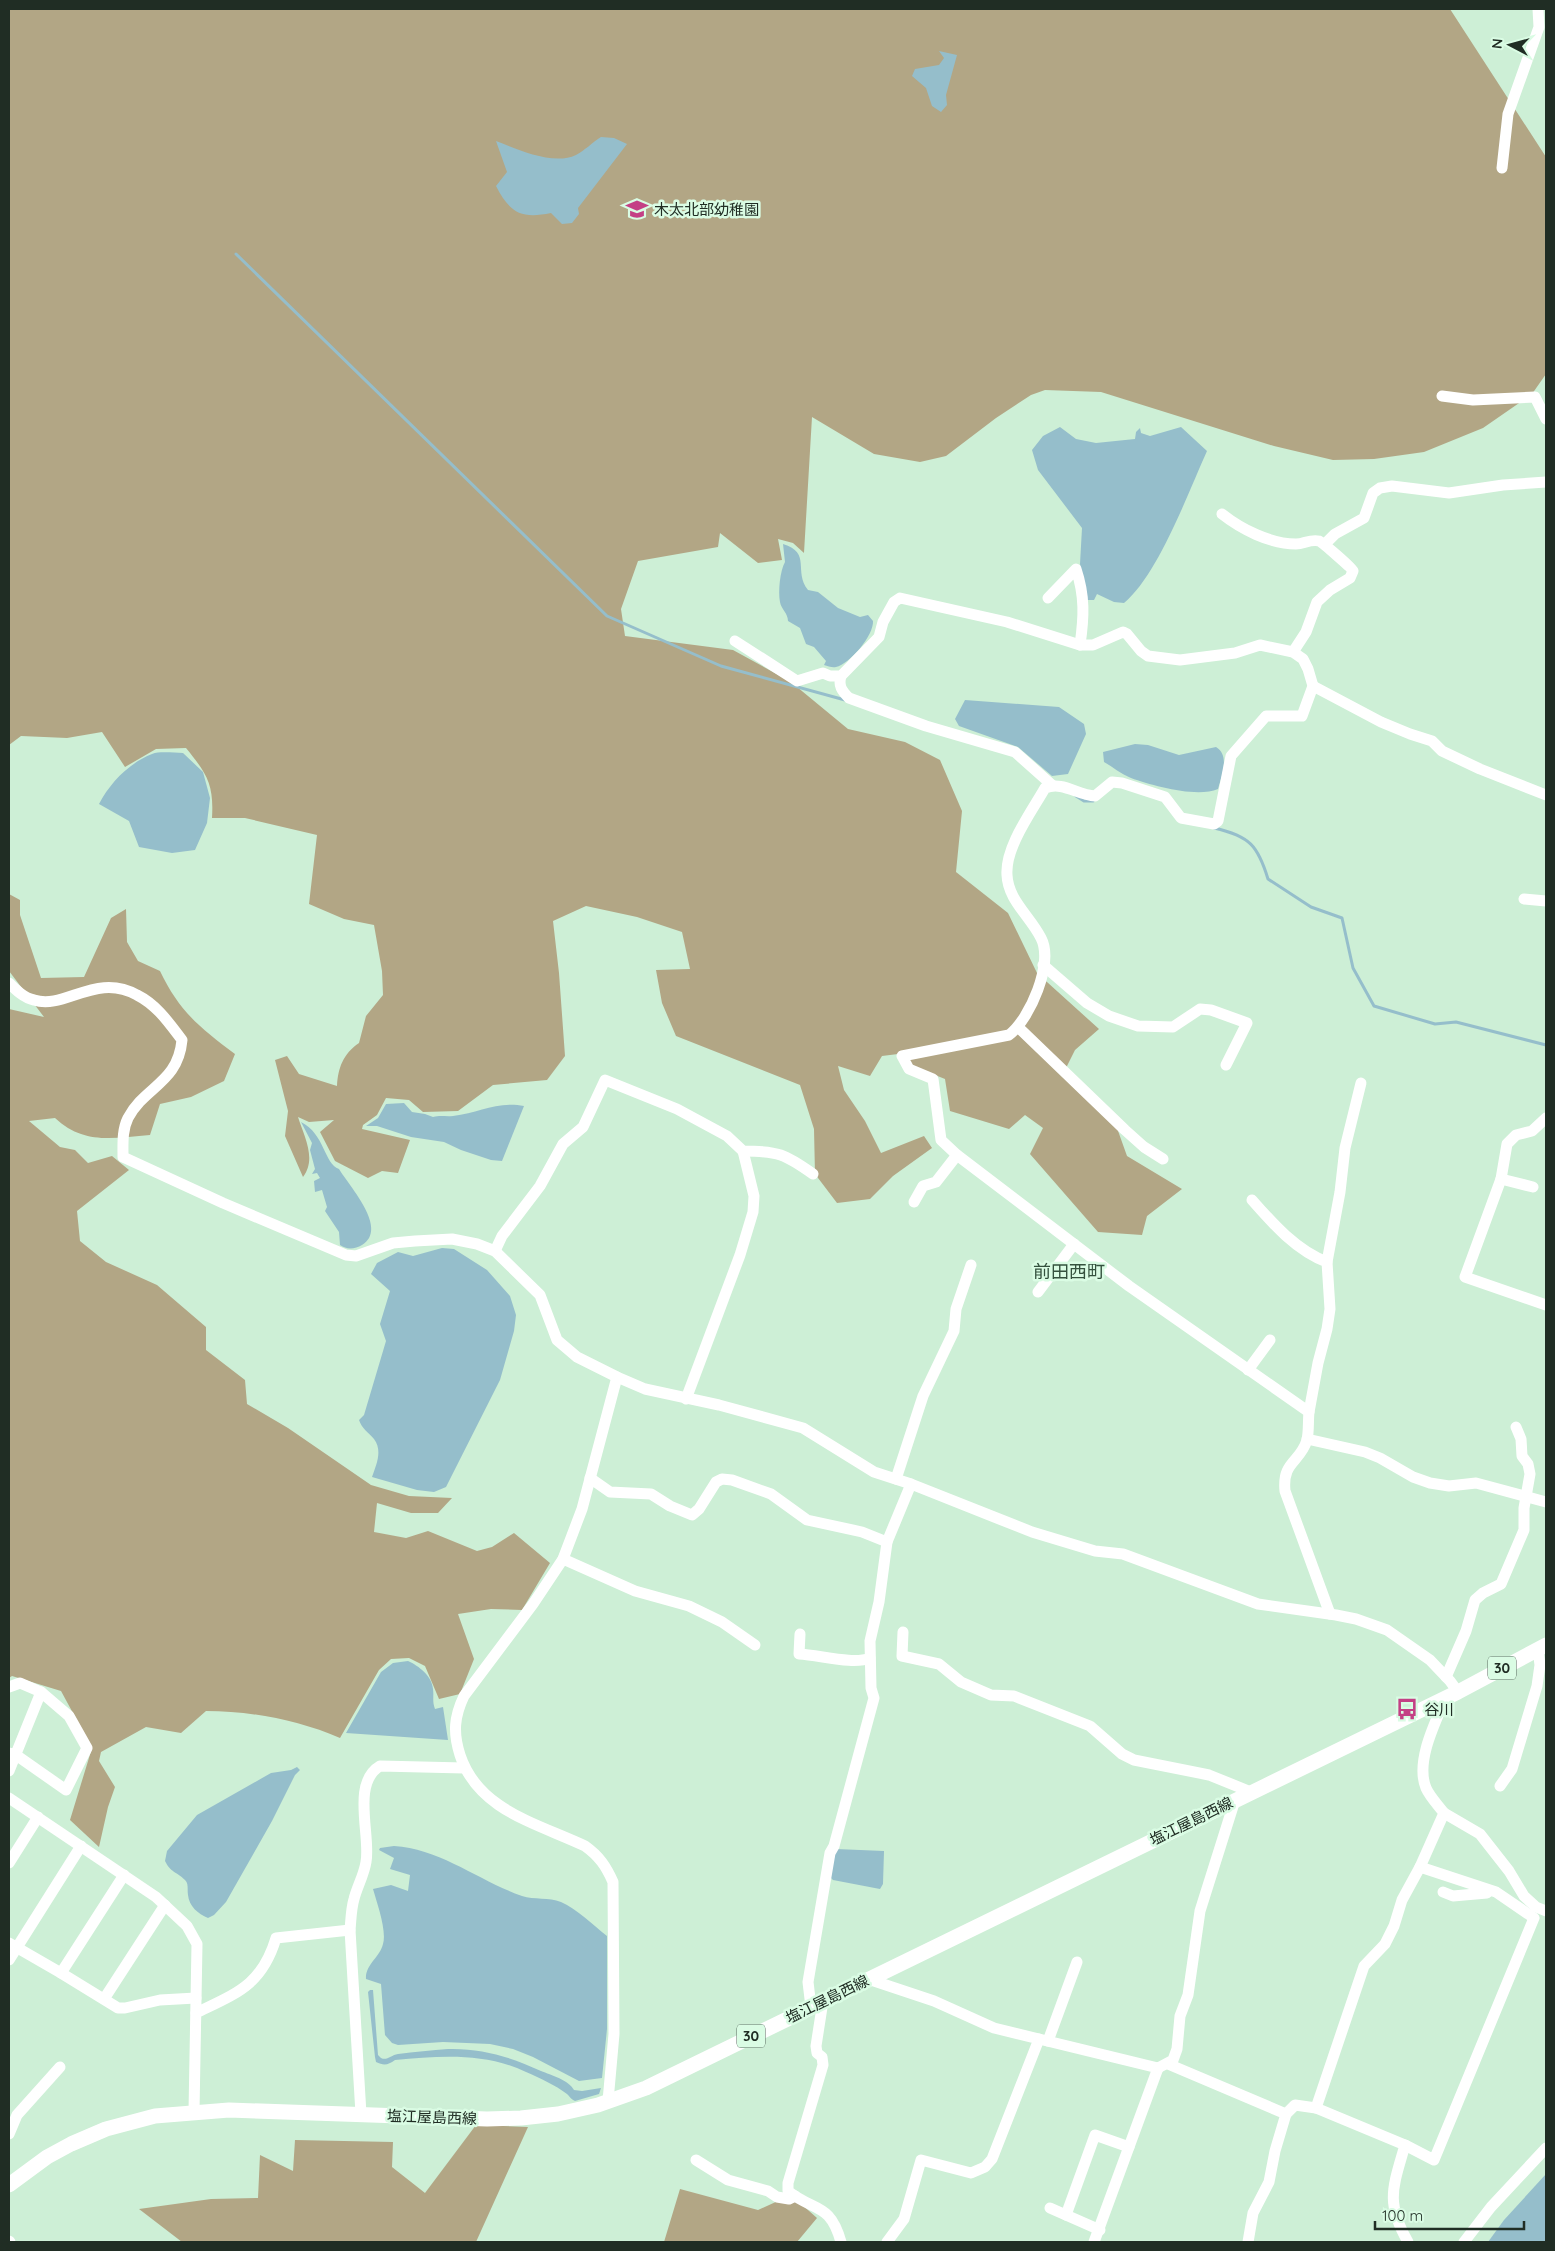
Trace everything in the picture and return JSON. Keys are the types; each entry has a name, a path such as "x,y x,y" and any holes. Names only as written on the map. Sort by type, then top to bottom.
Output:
{"main road":[{"name":"塩江屋島西線","path":"9,2185 47,2157 93,2134 127,2122 194,2112 238,2110 487,2120 521,2118 558,2114 608,2101 646,2088 1235,1800 1450,1689 1542,1647"}],"street":[{"path":"1502,168 1508,114 1540,27 1538,9"},
{"path":"1442,396 1472,400 1535,397 1546,420"},
{"path":"1325,544 1335,534 1357,524 1364,518 1373,493 1380,488 1392,486 1449,493 1503,485 1546,482"},
{"path":"1222,514 1236,526 1273,540 1298,544 1309,541 1325,544 1335,556 1353,570 1350,578 1342,585 1330,590 1317,602 1306,632 1293,652"},
{"path":"1048,598 1076,569 1081,584 1084,618 1080,645"},
{"path":"900,598 1007,622 1080,645 1093,646 1123,632 1148,656 1180,660 1235,653 1260,645 1293,652 1302,659 1308,669 1313,686 1302,716 1266,716 1231,756 1218,821 1214,824 1181,818 1165,797 1122,783 1112,782 1095,796 1083,795 1059,786 1015,752 926,726 849,698 842,692 839,683 841,676 879,637 883,622 894,602 900,598"},
{"path":"734,641 797,682 822,673 841,676"},
{"path":"1313,686 1382,722 1432,741 1442,751 1480,769 1546,795"},
{"path":"1059,786 1045,788 1014,842 1006,874 1010,891 1042,939 1043,965 1036,995 1019,1028 1009,1034 902,1056 909,1069 933,1079 941,1140 957,1155 1129,1286 1309,1412"},
{"path":"1524,899 1546,902"},
{"path":"1043,965 1087,1003 1110,1016 1138,1026 1173,1027 1200,1009 1211,1010 1246,1024 1226,1065"},
{"path":"9,983 17,991 33,1000 49,1002 100,987 125,990 137,994 155,1006 182,1040 178,1062 164,1080 138,1103 127,1119 123,1133 122,1157 223,1203 346,1255 356,1256 393,1243 452,1239 477,1244 495,1251 540,1295 557,1340 577,1358 616,1377 645,1389 802,1428 874,1472 911,1484 1032,1532 1095,1551 1123,1554 1258,1604 1356,1619 1386,1630 1414,1648 1450,1689"},
{"path":"1019,1028 1125,1130 1144,1147 1163,1160"},
{"path":"495,1251 502,1236 540,1186 563,1144 583,1127 606,1080 677,1109 727,1136 743,1151 754,1196 753,1212 740,1255 686,1399"},
{"path":"1330,1614 1285,1491 1284,1481 1288,1466 1301,1452 1307,1439 1309,1412 1330,1309 1328,1262 1340,1192 1345,1148 1361,1083"},
{"path":"1546,1118 1532,1132 1516,1135 1507,1144 1501,1179 1465,1277 1546,1305"},
{"path":"743,1151 779,1153 792,1159 813,1174"},
{"path":"914,1202 924,1186 936,1182 957,1155"},
{"path":"1501,1179 1533,1187"},
{"path":"1252,1200 1266,1216 1310,1256 1328,1262"},
{"path":"1038,1292 1074,1244"},
{"path":"896,1479 924,1396 954,1330 956,1310 971,1265"},
{"path":"1248,1370 1270,1340"},
{"path":"608,2101 614,2034 613,1892 607,1867 596,1854 585,1846 496,1805 476,1787 464,1768 456,1742 454,1727 456,1711 464,1696 533,1604 563,1559 582,1509 616,1377"},
{"path":"1516,1426 1522,1439 1522,1456 1528,1464 1530,1474 1526,1496 1524,1530 1500,1584 1483,1593 1475,1600 1450,1689 1426,1742 1424,1762 1425,1786 1444,1813 1480,1834 1509,1871 1524,1896 1541,1909"},
{"path":"1307,1439 1365,1452 1430,1484 1449,1486 1476,1483 1546,1502"},
{"path":"590,1478 610,1492 650,1494 670,1506 692,1515 699,1509 716,1482 722,1479 732,1480 771,1494 806,1520 862,1532 888,1542"},
{"path":"841,2242 837,2228 824,2210 788,2191 788,2183 823,2065 822,2057 817,2053 816,2046 817,2004 808,1982 830,1853 834,1846 874,1698 871,1688 870,1641 879,1602 888,1542 911,1484"},
{"path":"563,1559 635,1591 689,1606 722,1622 755,1645"},
{"path":"903,1632 902,1656 939,1664 961,1682 991,1695 1014,1696 1090,1726 1122,1754 1134,1760 1208,1775 1251,1792"},
{"path":"800,1634 799,1654 834,1657 856,1662 870,1658"},
{"path":"1500,1786 1512,1769 1542,1688 1540,1665 1542,1647"},
{"path":"9,1687 20,1683 41,1692 68,1716 87,1748 66,1790 12,1754"},
{"path":"9,1771 12,1754 41,1692"},
{"path":"361,2114 350,1930 353,1902 366,1866 365,1791 374,1770 380,1766 464,1768"},
{"path":"9,1798 124,1875 165,1905 187,1926 197,1944 194,2112"},
{"path":"1094,2242 1129,2147 1163,2066 1173,2060 1177,2049 1180,2016 1188,1995 1200,1911 1235,1800"},
{"path":"1316,2108 1364,1966 1385,1944 1394,1926 1402,1900 1420,1867 1444,1813"},
{"path":"11,1855 38,1817"},
{"path":"9,1960 12,1946 81,1846"},
{"path":"1248,2242 1253,2213 1270,2182 1275,2151 1286,2114 1295,2105 1316,2108 1405,2145 1434,2160 1534,1918 1496,1892 1420,1867"},
{"path":"60,1973 124,1875"},
{"path":"1443,1892 1453,1896 1504,1892 1541,1909"},
{"path":"104,1999 165,1905"},
{"path":"196,2013 246,1988 266,1964 276,1938 350,1930"},
{"path":"12,1946 118,2008 172,1998 196,1998"},
{"path":"887,2242 904,2219 921,2160 971,2173 985,2167 992,2159 1077,1962"},
{"path":"868,1979 934,2001 994,2028 1163,2066 1286,2114"},
{"path":"9,2134 16,2115 60,2067"},
{"path":"1066,2215 1095,2134 1129,2147"},
{"path":"1405,2145 1392,2188 1392,2195 1396,2217 1408,2242"},
{"path":"1464,2242 1491,2207 1546,2148"},
{"path":"696,2160 728,2180 768,2191 777,2197 789,2199 795,2196"},
{"path":"1050,2208 1100,2230"}],"shaded area":[{"path":"9,9 1450,9 1546,157 1546,374 1532,394 1483,428 1424,452 1374,459 1333,460 1274,446 1101,392 1045,390 1031,395 996,418 946,456 920,462 874,454 812,417 804,553 793,543 778,539 782,560 758,563 720,533 718,547 638,561 621,609 625,636 733,650 791,682 848,729 905,742 940,760 962,811 956,872 1008,913 1037,973 1099,1029 1075,1050 1062,1076 1117,1128 1127,1156 1182,1189 1147,1216 1142,1235 1098,1232 1030,1154 1043,1128 1025,1115 1009,1129 950,1111 945,1079 915,1067 898,1054 882,1056 870,1076 838,1066 844,1090 865,1121 881,1153 924,1136 932,1148 893,1176 870,1199 837,1203 815,1174 814,1129 800,1085 676,1036 662,1003 656,970 690,969 682,932 637,917 586,906 553,921 565,1056 547,1080 493,1085 458,1111 423,1112 409,1100 386,1098 377,1115 363,1125 362,1129 410,1140 398,1173 382,1171 368,1178 335,1161 320,1132 334,1120 309,1122 298,1117 309,1155 309,1163 303,1177 285,1136 288,1111 275,1060 287,1056 299,1074 337,1086 342,1062 359,1043 366,1016 383,995 382,971 374,925 344,919 309,904 317,835 245,818 212,818 212,796 208,780 186,748 156,749 125,767 102,732 67,738 21,736 9,745"},
{"path":"9,894 20,900 20,915 41,978 84,977 111,918 126,909 127,942 138,961 160,971 175,997 192,1018 211,1036 235,1054 224,1081 191,1097 160,1104 150,1135 100,1138 77,1132 66,1127 55,1118 29,1121 60,1147 75,1150 88,1163 112,1156 129,1170 77,1211 80,1241 106,1262 157,1285 206,1327 206,1350 245,1380 247,1404 288,1428 371,1485 409,1496 452,1498 438,1513 411,1513 377,1503 374,1532 406,1538 428,1531 477,1551 492,1547 514,1533 550,1563 522,1610 491,1609 458,1614 474,1659 460,1694 439,1699 425,1666 409,1658 391,1659 379,1670 340,1738 308,1726 274,1718 223,1711 206,1711 181,1733 146,1727 101,1752 99,1761 115,1787 108,1807 99,1847 70,1820 92,1748 61,1691 12,1676 9,1678 9,1009 44,1017 9,971"},
{"path":"476,2125 528,2127 476,2242 182,2242 139,2209 211,2199 258,2198 260,2155 293,2171 295,2140 393,2142 392,2167 425,2193"},
{"path":"680,2189 758,2210 791,2195 817,2218 797,2242 664,2242"}],"water":[{"path":"939,51 957,55 946,95 947,105 941,112 932,106 926,88 912,76 915,69 939,65 944,58"},
{"path":"601,137 614,138 627,144 578,208 579,214 572,223 562,224 551,213 532,215 518,212 506,202 496,186 507,172 496,141 524,152 557,159 576,155"},
{"path":"1060,427 1076,439 1096,443 1135,439 1136,432 1140,428 1141,433 1150,436 1181,427 1207,451 1160,554 1137,590 1124,603 1114,602 1097,594 1094,600 1087,600 1080,564 1082,528 1038,470 1032,450 1043,436"},
{"path":"783,544 797,552 800,558 804,583 808,590 818,592 838,608 860,617 868,615 873,621 870,634 854,655 842,665 832,667 824,665 826,661 814,647 806,644 800,628 788,621 779,597 779,587 785,562"},
{"path":"965,700 1059,707 1084,724 1086,734 1068,774 1052,776 1018,747 959,726 955,719"},
{"path":"1135,744 1148,745 1179,755 1216,747 1223,755 1224,760 1218,789 1199,792 1175,790 1131,778 1104,762 1103,752"},
{"path":"155,753 183,753 203,772 210,798 207,823 195,850 172,853 139,847 129,821 99,804 121,774 144,758"},
{"path":"404,1103 412,1112 433,1117 462,1115 505,1105 524,1106 502,1161 491,1160 444,1142 411,1137 377,1126 366,1126 378,1118 386,1104"},
{"path":"301,1122 315,1134 330,1161 339,1169 365,1208 371,1229 369,1238 362,1245 348,1248 340,1245 339,1232 325,1211 327,1207 322,1190 315,1192 314,1181 320,1178 317,1173 312,1174 315,1169 310,1150 312,1143"},
{"path":"442,1248 454,1249 487,1270 510,1296 516,1315 514,1331 500,1380 446,1487 434,1492 417,1490 372,1477 377,1463 378,1448 374,1439 363,1428 359,1420 364,1415 386,1341 380,1324 390,1291 371,1274 377,1263 398,1252 413,1256"},
{"path":"408,1661 428,1676 432,1684 435,1709 443,1707 448,1740 346,1733 381,1672 393,1663"},
{"path":"297,1767 300,1770 295,1775 272,1821 226,1902 214,1915 208,1918 201,1914 190,1903 186,1882 167,1865 165,1861 167,1851 197,1815 271,1773 291,1770"},
{"path":"394,1846 411,1848 444,1859 522,1896 561,1902 579,1913 607,1936 607,2029 602,2078 579,2081 533,2057 513,2049 490,2044 443,2042 398,2045 392,2043 385,2035 381,1984 366,1979 366,1974 381,1949 384,1938 381,1917 373,1889 391,1885 408,1891 410,1875 390,1869 394,1858 379,1850 380,1848"},
{"path":"836,1849 884,1851 883,1884 880,1889 833,1880 830,1877"},
{"path":"373,1990 378,2055 381,2058 385,2059 398,2054 448,2049 472,2050 496,2054 555,2076 568,2083 574,2090 582,2091 601,2088 599,2094 575,2101 558,2088 531,2074 494,2061 478,2058 429,2057 395,2060 386,2064 376,2062 368,1992"},
{"path":"1546,2174 1546,2242 1488,2242 1504,2220"}],"waterway":[{"path":"236,254 607,616 721,666 845,700"},
{"path":"1076,796 1084,801 1093,801"},
{"path":"1214,828 1236,835 1251,844 1260,858 1268,879 1311,907 1342,918 1353,968 1374,1006 1435,1024 1456,1022 1546,1045"}],"place":[{"name":"木太北部幼稚園","path":"637,209"},
{"name":"谷川","path":"1407,1709"}],"district":[{"name":"前田西町","path":"1069,1271"}]}
